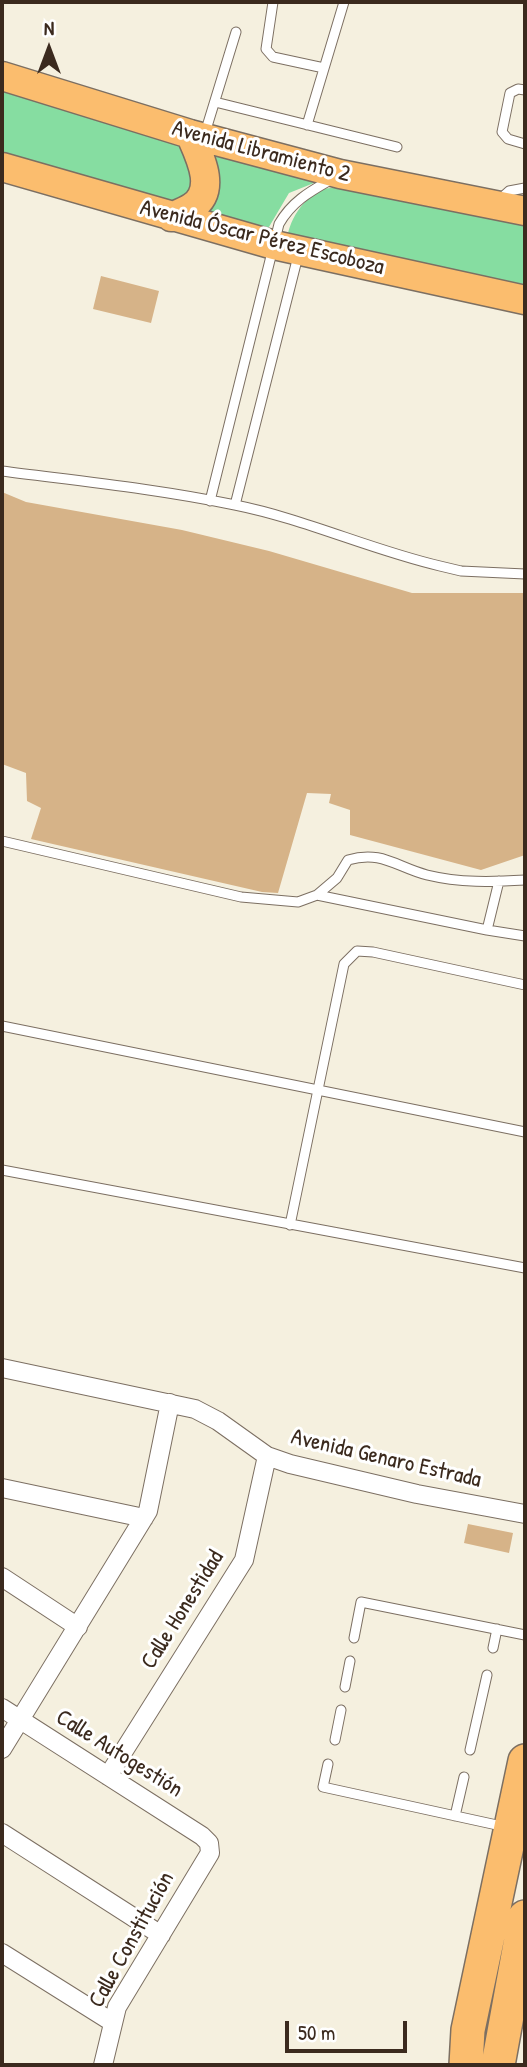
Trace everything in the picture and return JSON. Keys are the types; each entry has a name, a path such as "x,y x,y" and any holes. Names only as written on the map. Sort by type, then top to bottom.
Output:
{"highway":[{"path":"466,2065 468,2030 525,1761"},
{"path":"498,2065 525,1917"},
{"path":"518,2065 525,2030"}],"main road":[{"name":"Avenida Libramiento 2","path":"2,76 197,136 340,174 525,211"},
{"path":"171,217 193,207 201,199 205,186 197,136"},
{"name":"Avenida Óscar Pérez Escoboza","path":"2,167 287,248 525,300"},
{"path":"453,2065 468,2030"}],"street":[{"name":"Avenida Genaro Estrada","path":"2,1368 195,1409 219,1421 267,1456 290,1464 417,1494 525,1514"},
{"path":"2,1749 148,1511 170,1403"},
{"name":"Calle Honestidad","path":"108,1776 244,1560 267,1456"},
{"path":"2,1488 144,1518"},
{"path":"2,1577 78,1627"},
{"name":"Calle Autogestión","path":"2,1708 209,1843"},
{"path":"2,1833 161,1935"},
{"name":"Calle Constitución","path":"103,2065 117,2007 210,1853 209,1843"},
{"path":"2,1953 112,2022"}],"lane":[{"path":"273,2 266,49 273,57 324,68"},
{"path":"307,125 344,2"},
{"path":"197,136 215,102 236,32"},
{"path":"525,90 518,89 510,93 502,132 508,139 525,144"},
{"path":"215,102 397,147"},
{"path":"236,505 287,248 279,224 292,205 340,174"},
{"path":"494,204 509,191 525,188"},
{"path":"210,501 287,248"},
{"path":"2,471 236,505 309,524 440,566 461,571 525,574"},
{"path":"2,841 242,897 298,902 317,895 337,878 348,860 366,855 389,860 425,874 476,883 525,880"},
{"path":"487,930 499,881"},
{"path":"317,895 525,936"},
{"path":"290,1225 344,964 357,951 373,952 525,985"},
{"path":"2,1026 525,1132"},
{"path":"2,1170 525,1268"},
{"path":"354,1637 361,1602 525,1635"},
{"path":"493,1647 498,1629"},
{"path":"345,1687 350,1661"},
{"path":"470,1749 487,1675"},
{"path":"335,1740 341,1710"},
{"path":"328,1764 323,1787 512,1829"},
{"path":"456,1816 464,1777"}],"green space":[{"path":"2,88 181,143 191,152 195,191 174,206 2,152"},
{"path":"208,148 319,181 289,193 266,232 196,214"},
{"path":"347,188 525,225 525,286 287,243 293,219 310,197 324,189"}],"building":[{"path":"101,276 159,291 151,323 93,309"},
{"path":"2,492 26,502 182,530 269,551 412,593 525,593 525,855 481,870 350,835 350,810 329,803 331,794 307,793 278,893 262,892 31,839 41,808 27,801 26,773 2,764"},
{"path":"468,1524 513,1533 509,1553 464,1543"}]}
